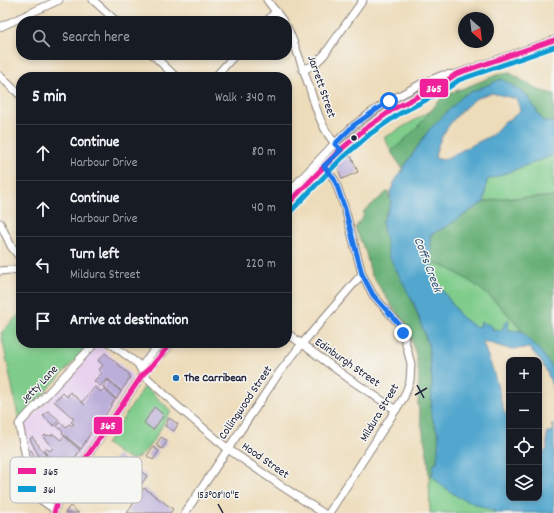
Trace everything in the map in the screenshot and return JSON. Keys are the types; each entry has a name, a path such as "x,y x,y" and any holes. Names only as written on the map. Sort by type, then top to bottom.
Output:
{"street":[{"path":"22,16 50,2 59,0"},
{"path":"93,0 111,16"},
{"path":"267,0 280,16"},
{"path":"303,70 314,65 324,55 363,0"},
{"path":"272,16 276,11"},
{"path":"0,27 16,19"},
{"name":"Jarrett Street","path":"292,40 322,123 330,140 341,150"},
{"path":"292,197 335,144 354,125 389,101 423,83 443,75 456,74 554,40"},
{"path":"158,60 171,72"},
{"path":"220,72 230,60"},
{"path":"292,192 324,166 359,134 396,107 446,83 456,74"},
{"path":"0,76 16,91"},
{"name":"Mildura Street","path":"324,166 334,179 339,192 362,274 373,295 398,323 403,333 411,364 410,382 404,397 329,513"},
{"path":"292,186 296,190"},
{"path":"0,223 11,246 16,252"},
{"path":"0,271 16,269"},
{"name":"Collingwood Street","path":"185,513 279,373 362,274"},
{"name":"Edinburgh Street","path":"292,337 348,378 396,410"},
{"name":"Jetty Lane","path":"26,457 19,424 90,348"},
{"name":"Hood Street","path":"117,348 138,364 143,374 176,405 228,449 324,513"},
{"path":"143,374 144,363 156,348"},
{"path":"87,457 143,374 167,348"},
{"name":"Jetty Lane","path":"44,503 54,511"}],"shaded area":[{"path":"95,348 103,348 134,377 81,457 28,457 22,427"}],"green space":[{"path":"502,73 510,73 539,90 554,94 554,123 543,121 527,95 502,79 464,95 428,131 403,169 391,152 414,131 443,96"},
{"path":"453,98 401,166 384,138"},
{"path":"554,155 554,197 503,198 484,202 487,180"},
{"path":"388,191 391,204 382,222 428,343 432,381 431,415 439,435 437,462 434,464 432,475 429,477 428,460 418,405 419,376 416,355 407,326 371,274 366,253 355,228 364,215 363,212"},
{"path":"554,197 554,370 515,322 488,295 455,272 432,262 429,235 447,226 484,202 503,198"},
{"path":"432,262 457,273 482,290 504,310 521,331 508,330 508,320 506,321 502,330 492,329 481,322 480,327 474,326 462,318 433,277"},
{"path":"16,317 16,348 86,348 19,420 1,333"},
{"path":"145,386 171,411 154,440 148,448 138,457 126,457 106,444"},
{"path":"432,475 441,485 498,513 430,513 429,477"}],"water":[{"name":"Coffs Creek","path":"502,79 527,95 543,121 554,123 554,155 487,180 484,202 430,235 433,277 462,318 474,326 480,327 481,322 492,326 492,329 502,330 506,321 509,320 508,330 521,331 542,353 554,370 554,392 550,379 542,364 542,357 537,357 529,348 509,349 483,341 506,414 506,501 542,501 542,453 547,449 547,432 554,430 554,513 498,513 458,497 441,485 432,475 434,463 437,462 439,435 431,415 432,381 428,343 414,304 389,256 382,222 391,204 390,192 395,181 428,131 464,95","holes":["492,93 517,99 520,110 512,118 505,121 492,135 443,160 435,158 444,133 455,118 474,100"]}],"building":[{"path":"351,156 358,172 342,179 336,164"},
{"path":"105,353 129,374 130,378 121,391 108,379 100,386 94,381 102,373 99,370 103,365 98,361"},
{"path":"108,380 121,392 116,399 103,387"},
{"path":"95,387 101,392 104,389 115,399 102,421 101,420 93,429 81,449 62,433 63,432 57,426 61,422 66,427 69,424 72,426 74,424 71,422 74,419 54,401 63,393 67,397 70,392 85,405 82,402"},
{"path":"154,407 164,415 153,430 144,423"},
{"path":"48,411 59,420 54,426 43,416"},
{"path":"169,418 178,424 174,431 165,426"},
{"path":"53,434 61,440 64,436 80,450 76,457 48,457 44,451 46,448 50,451 53,448 43,437 45,435 50,436"},
{"path":"32,437 46,455 39,457 30,439"},
{"path":"161,437 167,441 162,449 156,445"},
{"path":"153,447 159,451 153,460 147,456"},
{"path":"31,450 35,457 28,457 27,452"},
{"path":"142,473 147,476 142,483"},
{"path":"144,488 173,509 170,513 127,513 134,503 142,503 142,491"},
{"path":"70,506 79,513 65,513"}],"transit line":[{"name":"365","path":"292,200 338,152 365,129 395,108 442,84 456,74 554,40"},
{"name":"361","path":"292,210 342,158 370,134 399,114 445,90 459,80 554,47"},
{"name":"365","path":"87,457 143,374 167,348"},
{"name":"365","path":"54,513 57,503"}],"place":[{"name":"The Carribean","path":"176,378"}],"route":[{"path":"389,101 354,125 335,144 341,150 324,166 334,179 337,186 352,233 362,274 373,295 398,323 403,333"}]}
